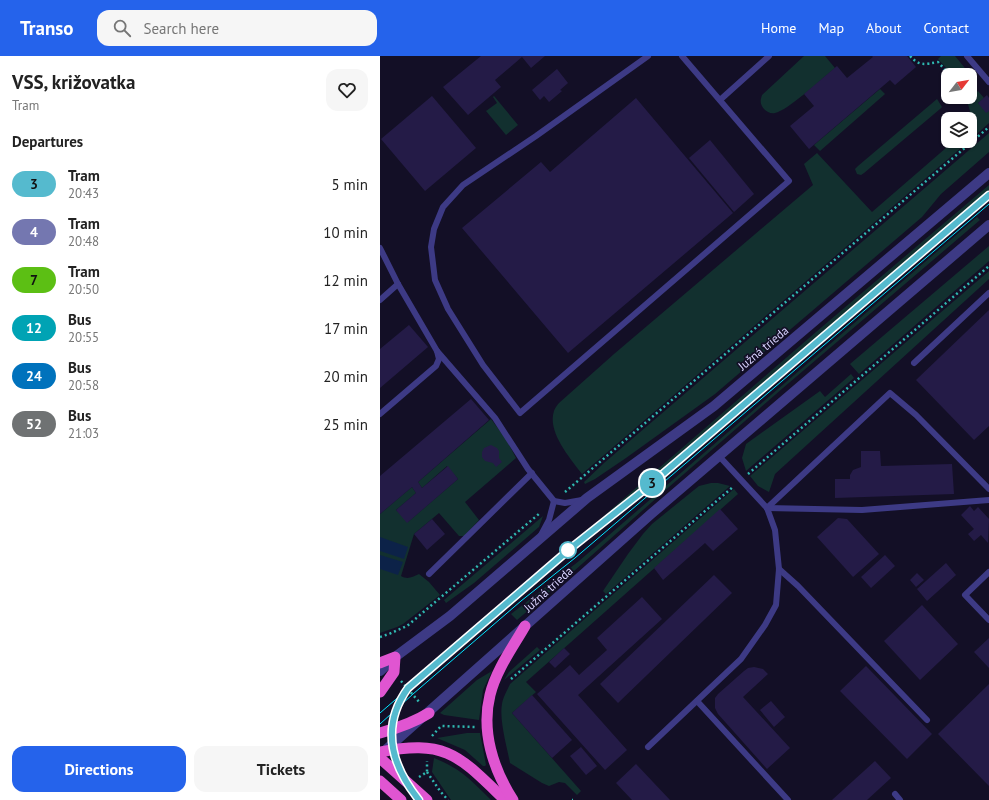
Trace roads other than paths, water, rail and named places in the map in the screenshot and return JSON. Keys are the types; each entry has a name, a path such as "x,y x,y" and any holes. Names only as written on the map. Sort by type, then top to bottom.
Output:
{"highway":[{"path":"513,800 496,769 490,749 487,727 488,711 490,694 497,677 525,626"},
{"path":"380,663 395,657 394,672 380,692"},
{"path":"380,733 418,720 428,712"},
{"path":"381,754 416,747 446,751 468,765 505,800"},
{"path":"381,754 427,800"},
{"path":"380,781 402,800"}],"street":[{"name":"Južná trieda","path":"380,671 395,657 450,616 587,498 714,406 989,173"},
{"name":"Južná trieda","path":"381,754 650,514 989,225"}],"lane":[{"path":"648,56 536,136 463,185 443,207 434,229 431,247 435,280 448,309 483,365 520,413 789,181 682,56"},
{"path":"720,100 769,56"},
{"path":"967,56 989,82"},
{"path":"380,248 398,284 437,350 495,418 532,473 554,501 564,503 587,498"},
{"path":"380,300 398,284"},
{"path":"914,363 989,293"},
{"path":"380,414 436,366 439,360 437,350"},
{"path":"767,508 890,393 916,415 989,489"},
{"path":"648,747 741,659 765,625 776,605 779,569 774,530 767,508 719,456"},
{"path":"429,574 532,473"},
{"path":"767,508 862,510 989,500"},
{"path":"539,539 548,520 554,501"},
{"path":"779,569 798,586 928,720"},
{"path":"989,572 965,595 989,620"},
{"path":"697,701 788,800"},
{"path":"894,794 900,800"}],"water":[{"path":"380,537 408,547 404,559 380,551"},
{"path":"380,555 403,562 398,575 380,569"}],"tram line":[{"path":"380,713 571,548 644,490 989,195"},
{"name":"3","path":"419,800 404,778 394,756 390,739 391,721 394,711 408,688 571,548 644,490 989,195"},
{"path":"380,724 521,601 575,558 989,204"}]}
